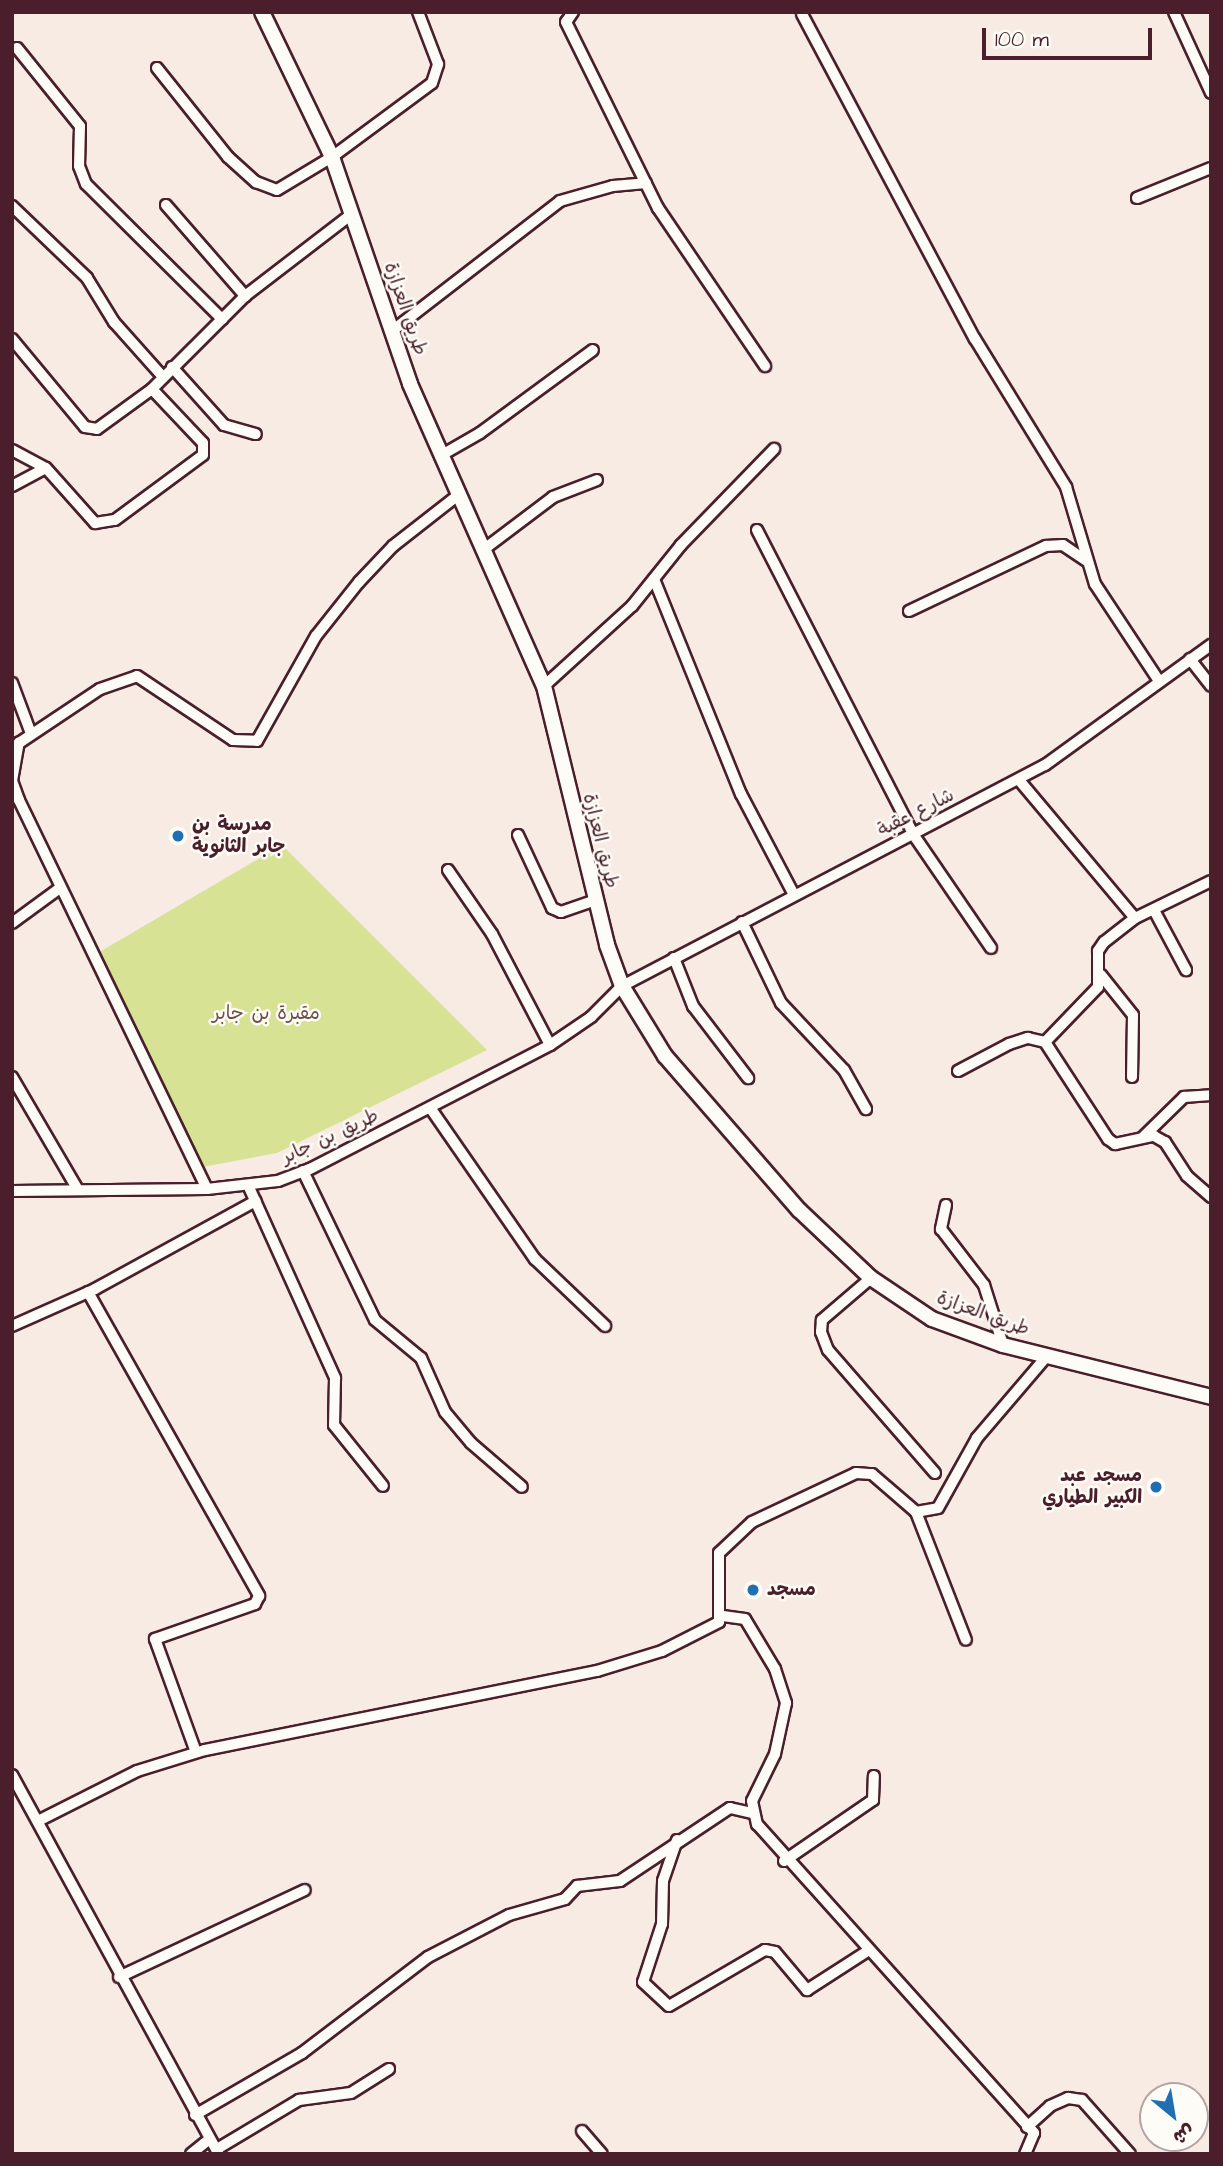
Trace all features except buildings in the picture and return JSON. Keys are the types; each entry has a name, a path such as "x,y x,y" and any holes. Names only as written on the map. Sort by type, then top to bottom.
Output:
{"street":[{"name":"طريق العزازة","path":"262,12 332,157 392,331 440,456 544,686 595,900 622,986 674,1066 799,1210 870,1278 932,1320 1003,1345 1211,1397"},
{"path":"158,68 228,157 266,188 288,185 332,157 438,74 418,12"},
{"path":"573,12 569,28 646,183 686,256 765,366"},
{"path":"1174,12 1211,93"},
{"path":"802,14 975,339 1066,487 1094,584 1159,681"},
{"path":"17,48 80,126 79,166 86,184 222,319"},
{"path":"1137,198 1211,168"},
{"path":"392,331 560,201 613,186 646,183"},
{"path":"166,205 245,296"},
{"path":"12,206 87,278 114,323 163,377"},
{"path":"12,339 91,430 152,389 245,296 352,214"},
{"path":"440,456 593,349"},
{"path":"172,368 224,425 256,433"},
{"path":"12,450 46,468 102,525 198,461 203,443 152,389"},
{"path":"544,686 590,647 774,449"},
{"path":"12,486 46,468"},
{"path":"484,550 553,497 597,480"},
{"path":"207,1189 60,888 12,781 19,743 30,731 121,678 137,676 233,740 257,741 316,636 359,582 393,546 457,496"},
{"path":"757,530 913,834 991,948"},
{"path":"909,611 1045,546 1063,545 1085,560"},
{"path":"654,579 741,794 794,895"},
{"name":"شارع عقبة","path":"622,986 1019,780 1211,645"},
{"path":"1190,659 1211,686"},
{"path":"12,683 30,731"},
{"path":"1019,780 1135,918"},
{"path":"518,835 552,908 561,912 595,900"},
{"path":"448,870 492,934 551,1045"},
{"path":"1045,1042 1093,993 1101,975 1098,951 1135,918 1155,912 1211,881"},
{"path":"12,923 60,888"},
{"path":"1155,912 1186,970"},
{"path":"742,922 781,1003 844,1070 866,1109"},
{"path":"674,958 693,1006 748,1078"},
{"path":"1101,975 1133,1015 1132,1077"},
{"name":"طريق بن جابر","path":"12,1191 207,1189 248,1185 303,1171 431,1109 551,1045 592,1017 622,986"},
{"path":"958,1071 1009,1044 1028,1038 1045,1042 1108,1139 1128,1144 1142,1138 1184,1097 1211,1095"},
{"path":"12,1077 78,1190"},
{"path":"431,1109 535,1259 605,1326"},
{"path":"1142,1138 1165,1142 1187,1176 1211,1197"},
{"path":"303,1171 375,1320 422,1358 445,1412 471,1443 522,1486"},
{"path":"248,1185 335,1378 334,1425 383,1486"},
{"path":"12,1326 88,1292 256,1201"},
{"path":"946,1205 941,1229 984,1285 1003,1345"},
{"path":"870,1278 822,1320 821,1332 828,1350 935,1472"},
{"path":"88,1292 259,1593 255,1604 155,1639 196,1752"},
{"path":"916,1511 929,1513 945,1500 977,1438 1047,1356"},
{"path":"723,1616 719,1553 752,1522 856,1472 873,1474 916,1511 967,1640"},
{"path":"38,1821 137,1771 196,1752 273,1732 630,1664 723,1616 745,1619 775,1669 786,1703 775,1754 751,1813"},
{"path":"12,1775 208,2140 218,2152 299,2100 351,2093 390,2069"},
{"path":"784,1861 873,1800 874,1776"},
{"path":"195,2115 302,2053 428,1957 509,1915 565,1899 577,1886 620,1881 677,1840 730,1808 751,1813 784,1861 821,1894 866,1952 1034,2133 1030,2152"},
{"path":"677,1840 663,1881 662,1924 643,1982 669,2006 765,1950 775,1952 807,1990 866,1952"},
{"path":"119,1977 305,1890"},
{"path":"1027,2127 1050,2106 1069,2098 1082,2100 1130,2154"},
{"path":"582,2131 602,2154"},
{"path":"191,2154 208,2140"}],"green space":[{"name":"مقبرة بن جابر","path":"282,845 487,1050 277,1153 197,1168 91,957"}],"place":[{"name":"مدرسة بن جابر الثانوية","path":"178,836"},
{"name":"مسجد عبد الكبير الطياري","path":"1156,1487"},
{"name":"مسجد","path":"753,1590"}]}
